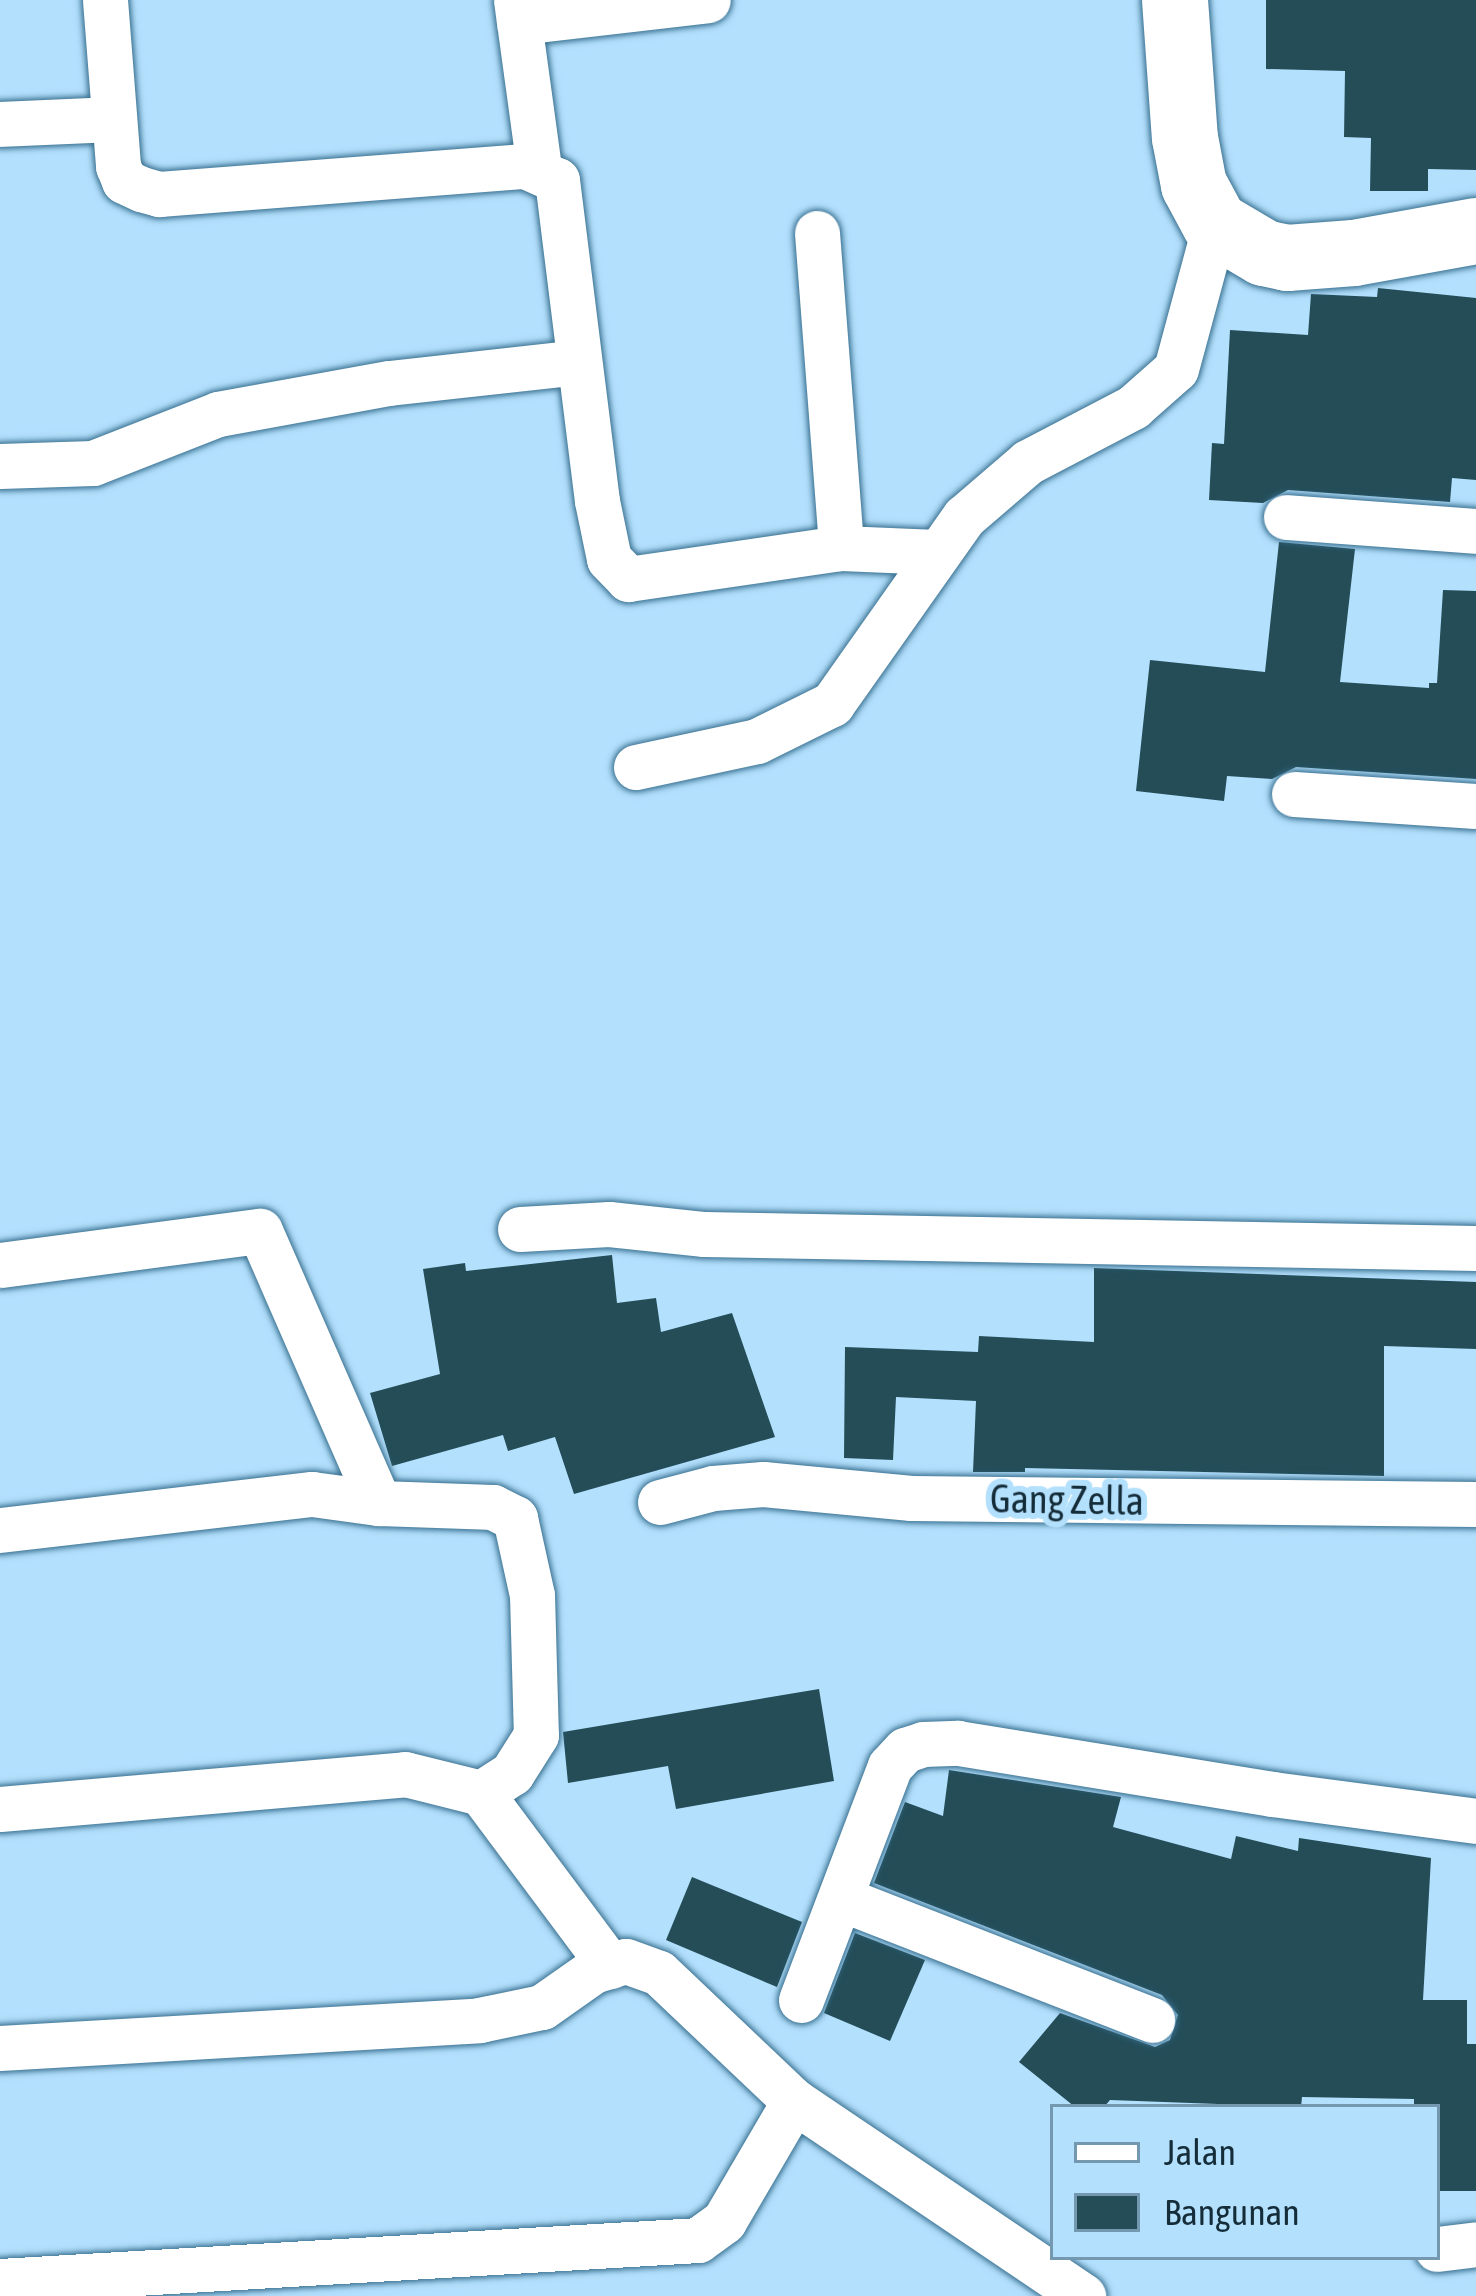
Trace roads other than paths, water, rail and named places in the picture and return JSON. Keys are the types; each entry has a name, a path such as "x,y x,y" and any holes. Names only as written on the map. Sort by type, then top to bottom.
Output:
{"street":[{"path":"105,0 118,166 124,181 159,194 539,168"},
{"path":"708,0 517,11 539,168 562,189 578,362 606,547 616,570 628,579 841,548 937,551"},
{"path":"1175,0 1185,138 1194,185 1215,224 1264,253 1287,258 1354,253 1476,231"},
{"path":"0,124 114,119"},
{"path":"636,767 758,741 832,704 937,551 1007,477 1133,407 1176,369 1215,224"},
{"path":"817,232 841,548"},
{"path":"0,466 93,463 218,414 389,383 578,362"},
{"path":"1286,517 1476,530"},
{"path":"1294,794 1476,806"},
{"path":"520,1229 610,1225 704,1234 1476,1248"},
{"path":"0,1265 260,1232 379,1503"},
{"name":"Gang Zella","path":"660,1502 713,1488 764,1484 910,1498 1476,1504"},
{"path":"0,1530 312,1493 379,1503 493,1507 515,1518 532,1595 536,1735 512,1773 481,1792"},
{"path":"801,2000 890,1766 905,1750 923,1744 958,1743 1272,1794 1476,1821"},
{"path":"0,1809 405,1774 481,1792 610,1966"},
{"path":"842,1899 1152,2020"},
{"path":"0,2048 479,2020 542,2007 593,1971 626,1961 659,1973 794,2101 1083,2296"},
{"path":"0,2281 698,2240 724,2221 794,2101"},
{"path":"1440,2249 1476,2244"}]}
